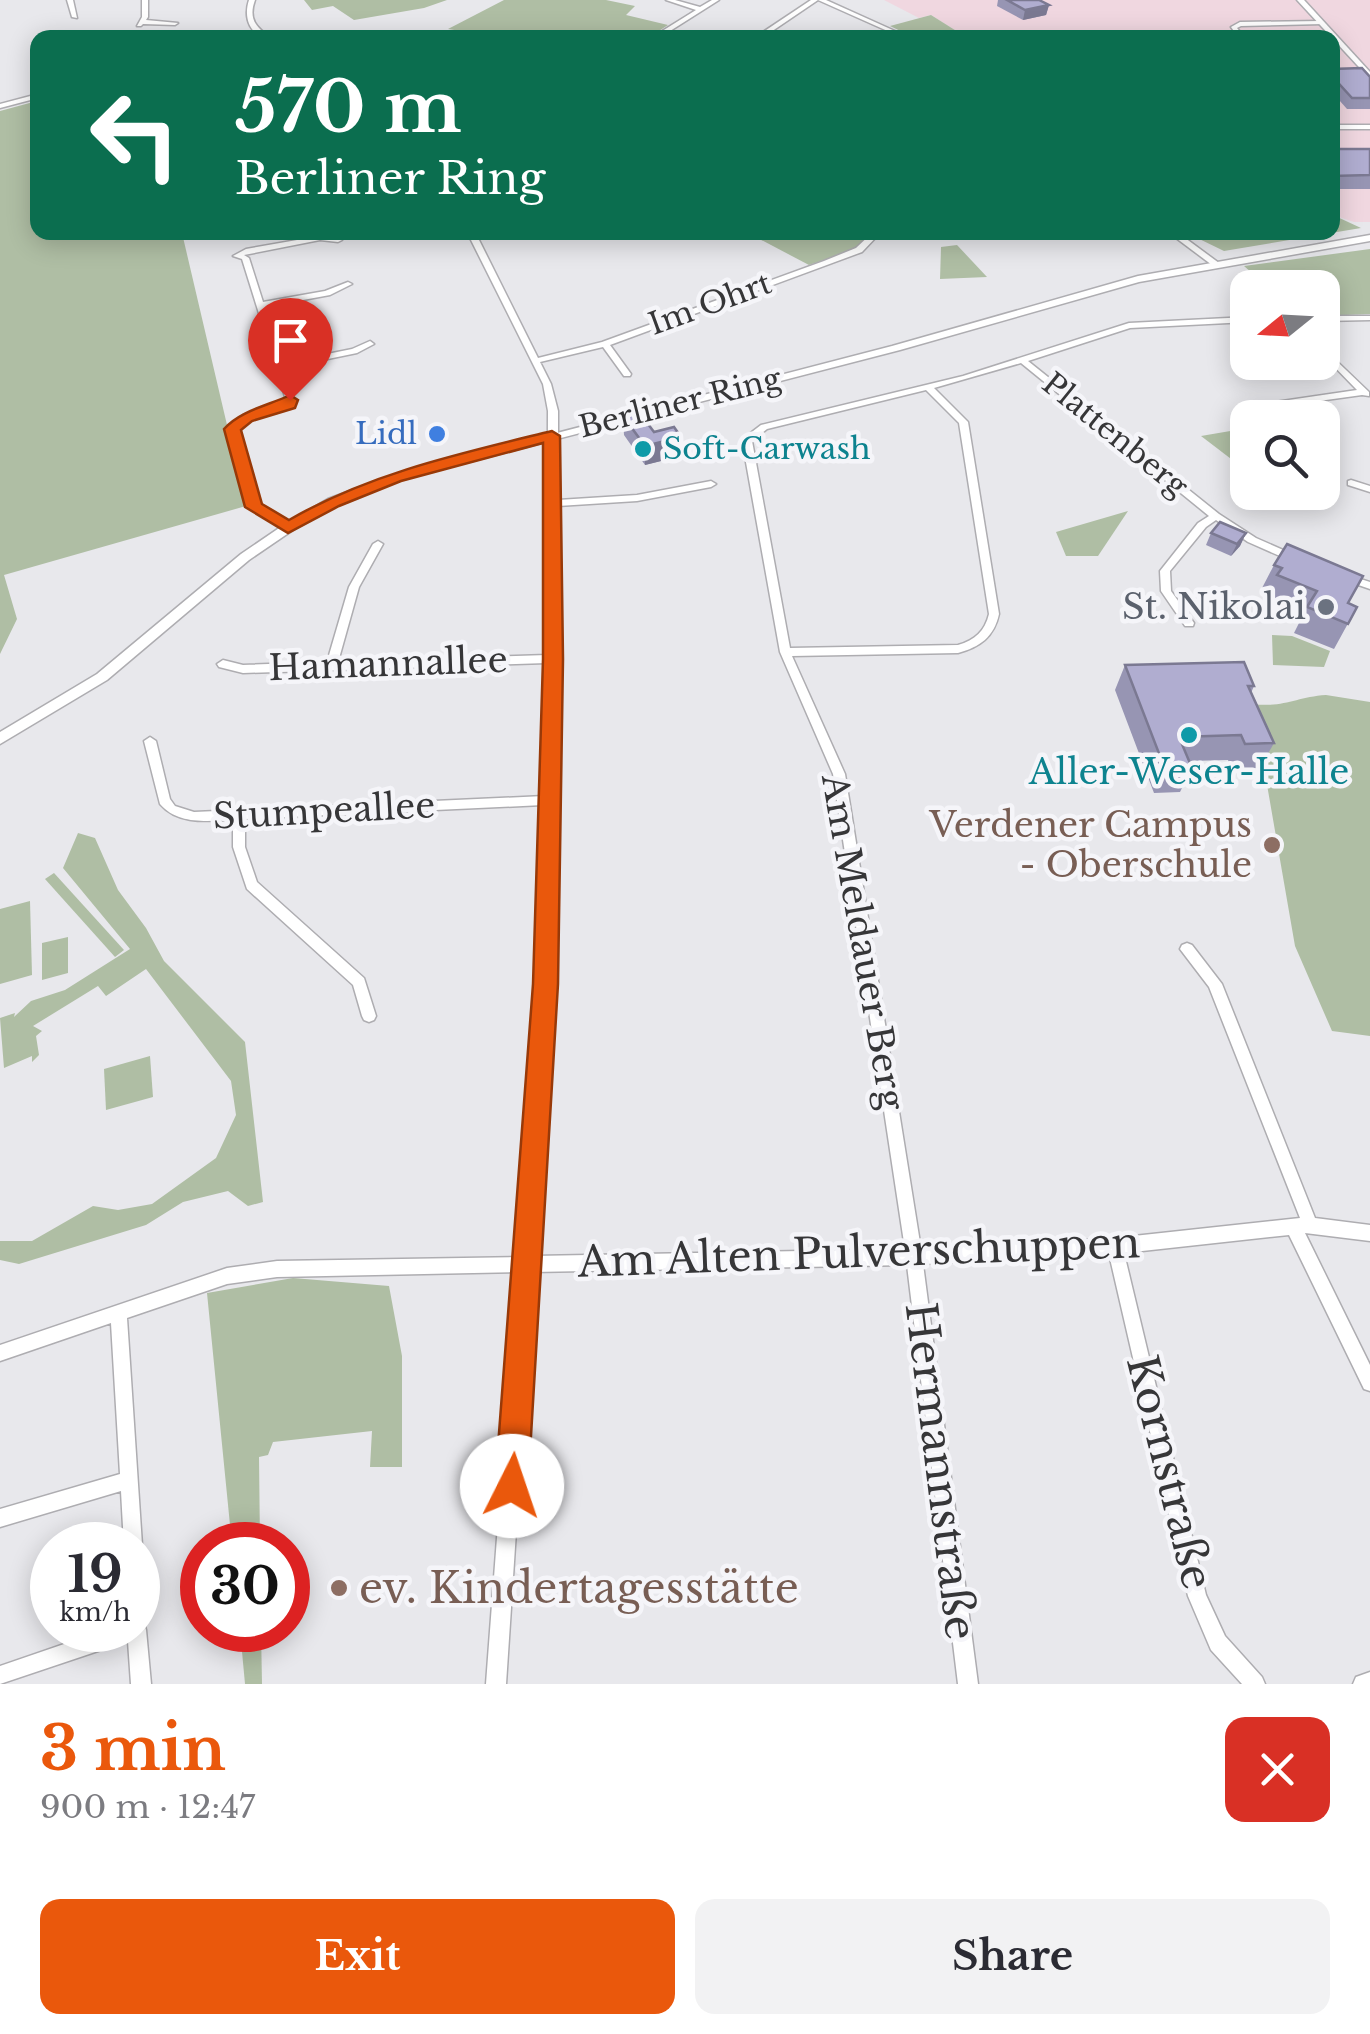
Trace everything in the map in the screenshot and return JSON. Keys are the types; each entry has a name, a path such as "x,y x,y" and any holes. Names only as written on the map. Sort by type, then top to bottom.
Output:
{"street":[{"path":"70,0 74,17"},
{"path":"144,0 140,24 175,23"},
{"path":"249,0 251,24 258,30"},
{"path":"669,0 700,10"},
{"path":"667,30 716,0"},
{"path":"770,30 818,0 886,30"},
{"path":"1300,0 1328,30"},
{"path":"1236,30 1234,27 1240,24 1322,23"},
{"path":"1340,43 1370,76"},
{"path":"0,106 30,98"},
{"path":"1340,127 1370,127"},
{"name":"Berliner Ring","path":"0,739 102,677 245,557 288,527 332,502 395,478 896,348 1138,279 1215,262 1370,238"},
{"path":"288,527 254,507 232,429 246,417 289,405 245,258 237,256 302,242 338,240"},
{"path":"475,240 550,398 552,436 553,659 545,984 496,1684"},
{"name":"Im Ohrt","path":"535,361 605,344 859,250 870,240"},
{"path":"1183,240 1215,262"},
{"path":"260,304 327,292 348,284"},
{"path":"1340,319 1370,318"},
{"name":"Am Meldauer Berg","path":"914,1257 839,774 785,652 762,511 746,446 749,435 764,427 929,388 1129,326 1230,320"},
{"path":"280,366 354,351 370,344"},
{"path":"605,344 627,374"},
{"name":"Plattenberg","path":"1022,360 1216,516 1252,540 1301,561"},
{"path":"1340,367 1367,395"},
{"path":"785,652 958,648 976,642 992,626 994,614 963,422 929,388"},
{"path":"1325,400 1367,395"},
{"path":"1351,483 1370,490"},
{"path":"552,503 637,498 711,484"},
{"path":"1189,624 1166,591 1165,572 1202,525 1216,516"},
{"path":"332,665 354,587 378,544"},
{"path":"1335,574 1370,586"},
{"name":"Hamannallee","path":"223,664 243,669 553,659"},
{"name":"Stumpeallee","path":"150,741 157,784 171,809 194,818 284,810 551,800"},
{"path":"239,817 239,847 252,885 360,982 370,1016"},
{"path":"1187,949 1215,984 1302,1226 1370,1382"},
{"name":"Am Alten Pulverschuppen","path":"0,1352 227,1276 277,1269 914,1257 1115,1246 1302,1226 1370,1233"},
{"name":"Kornstraße","path":"1115,1246 1198,1596 1218,1644 1255,1684"},
{"name":"Hermannstraße","path":"914,1257 968,1684"},
{"path":"119,1313 131,1522"},
{"path":"0,1518 129,1480"},
{"path":"0,1676 70,1652"},
{"path":"137,1652 141,1684"}],"shaded area":[{"path":"884,0 1370,0 1370,222 1340,217 1340,30 955,30 931,15 919,18"}],"green space":[{"path":"304,0 447,0 354,20 333,6 312,10"},
{"path":"504,0 606,0 635,6 626,15 668,25 660,30 448,29"},
{"path":"931,15 955,30 898,30 890,26"},
{"path":"30,103 30,240 184,240 246,506 4,575 17,619 0,654 0,111"},
{"path":"1340,218 1361,228 1340,232"},
{"path":"761,240 866,240 854,250 809,265"},
{"path":"1201,240 1290,240 1224,251"},
{"path":"957,245 987,277 940,279 941,247"},
{"path":"1370,249 1370,314 1340,315 1340,270 1249,270 1244,266"},
{"path":"1230,431 1230,458 1201,436"},
{"path":"1128,511 1098,556 1066,556 1056,532"},
{"path":"1272,635 1292,636 1330,651 1324,667 1273,665"},
{"path":"1326,695 1370,702 1370,1036 1332,1031 1295,946 1253,704 1273,705"},
{"path":"78,833 95,838 118,890 164,961 245,1042 263,1202 248,1206 228,1191 183,1202 146,1225 19,1264 0,1260 0,1241 32,1241 93,1206 118,1210 152,1204 216,1158 236,1115 231,1081 146,969 106,996 98,986 33,1026 42,1031 36,1036 39,1055 32,1062 32,1056 4,1068 0,1018 15,1013 14,1017 31,1001 65,990 130,949 63,868"},
{"path":"54,873 124,950 115,957 45,879"},
{"path":"30,901 32,975 0,984 0,909"},
{"path":"68,937 68,973 42,980 42,943"},
{"path":"150,1056 153,1097 106,1110 104,1069"},
{"path":"293,1278 389,1286 402,1356 402,1467 370,1467 372,1431 273,1442 268,1455 259,1457 260,1522 230,1522 207,1293"},
{"path":"242,1652 261,1652 262,1684 245,1684"}],"building":[{"path":"1007,0 1039,0 1049,5 1025,10"},
{"path":"1362,68 1370,77 1370,98 1352,98 1340,85 1340,69"},
{"path":"1340,149 1370,149 1370,175 1340,176"},
{"path":"639,412 654,432 674,427 681,437 645,446 623,416"},
{"path":"1220,522 1246,533 1237,544 1211,533"},
{"path":"1287,544 1363,576 1348,603 1357,607 1348,624 1307,607 1317,591 1277,575 1282,568 1274,565"},
{"path":"1244,662 1254,686 1248,686 1274,743 1245,744 1241,735 1179,737 1192,768 1165,769 1125,665"}],"place":[{"name":"Lidl","path":"437,434"},
{"name":"Soft-Carwash","path":"643,449"},
{"name":"St. Nikolai","path":"1326,607"},
{"name":"Aller-Weser-Halle","path":"1189,735"},
{"name":"Verdener Campus - Oberschule","path":"1272,845"},
{"name":"ev. Kindertagesstätte","path":"339,1588"}],"route":[{"path":"290,400 281,409 236,422 232,429 254,507 288,527 332,502 395,478 552,436 553,659 545,984 512,1486"}]}
